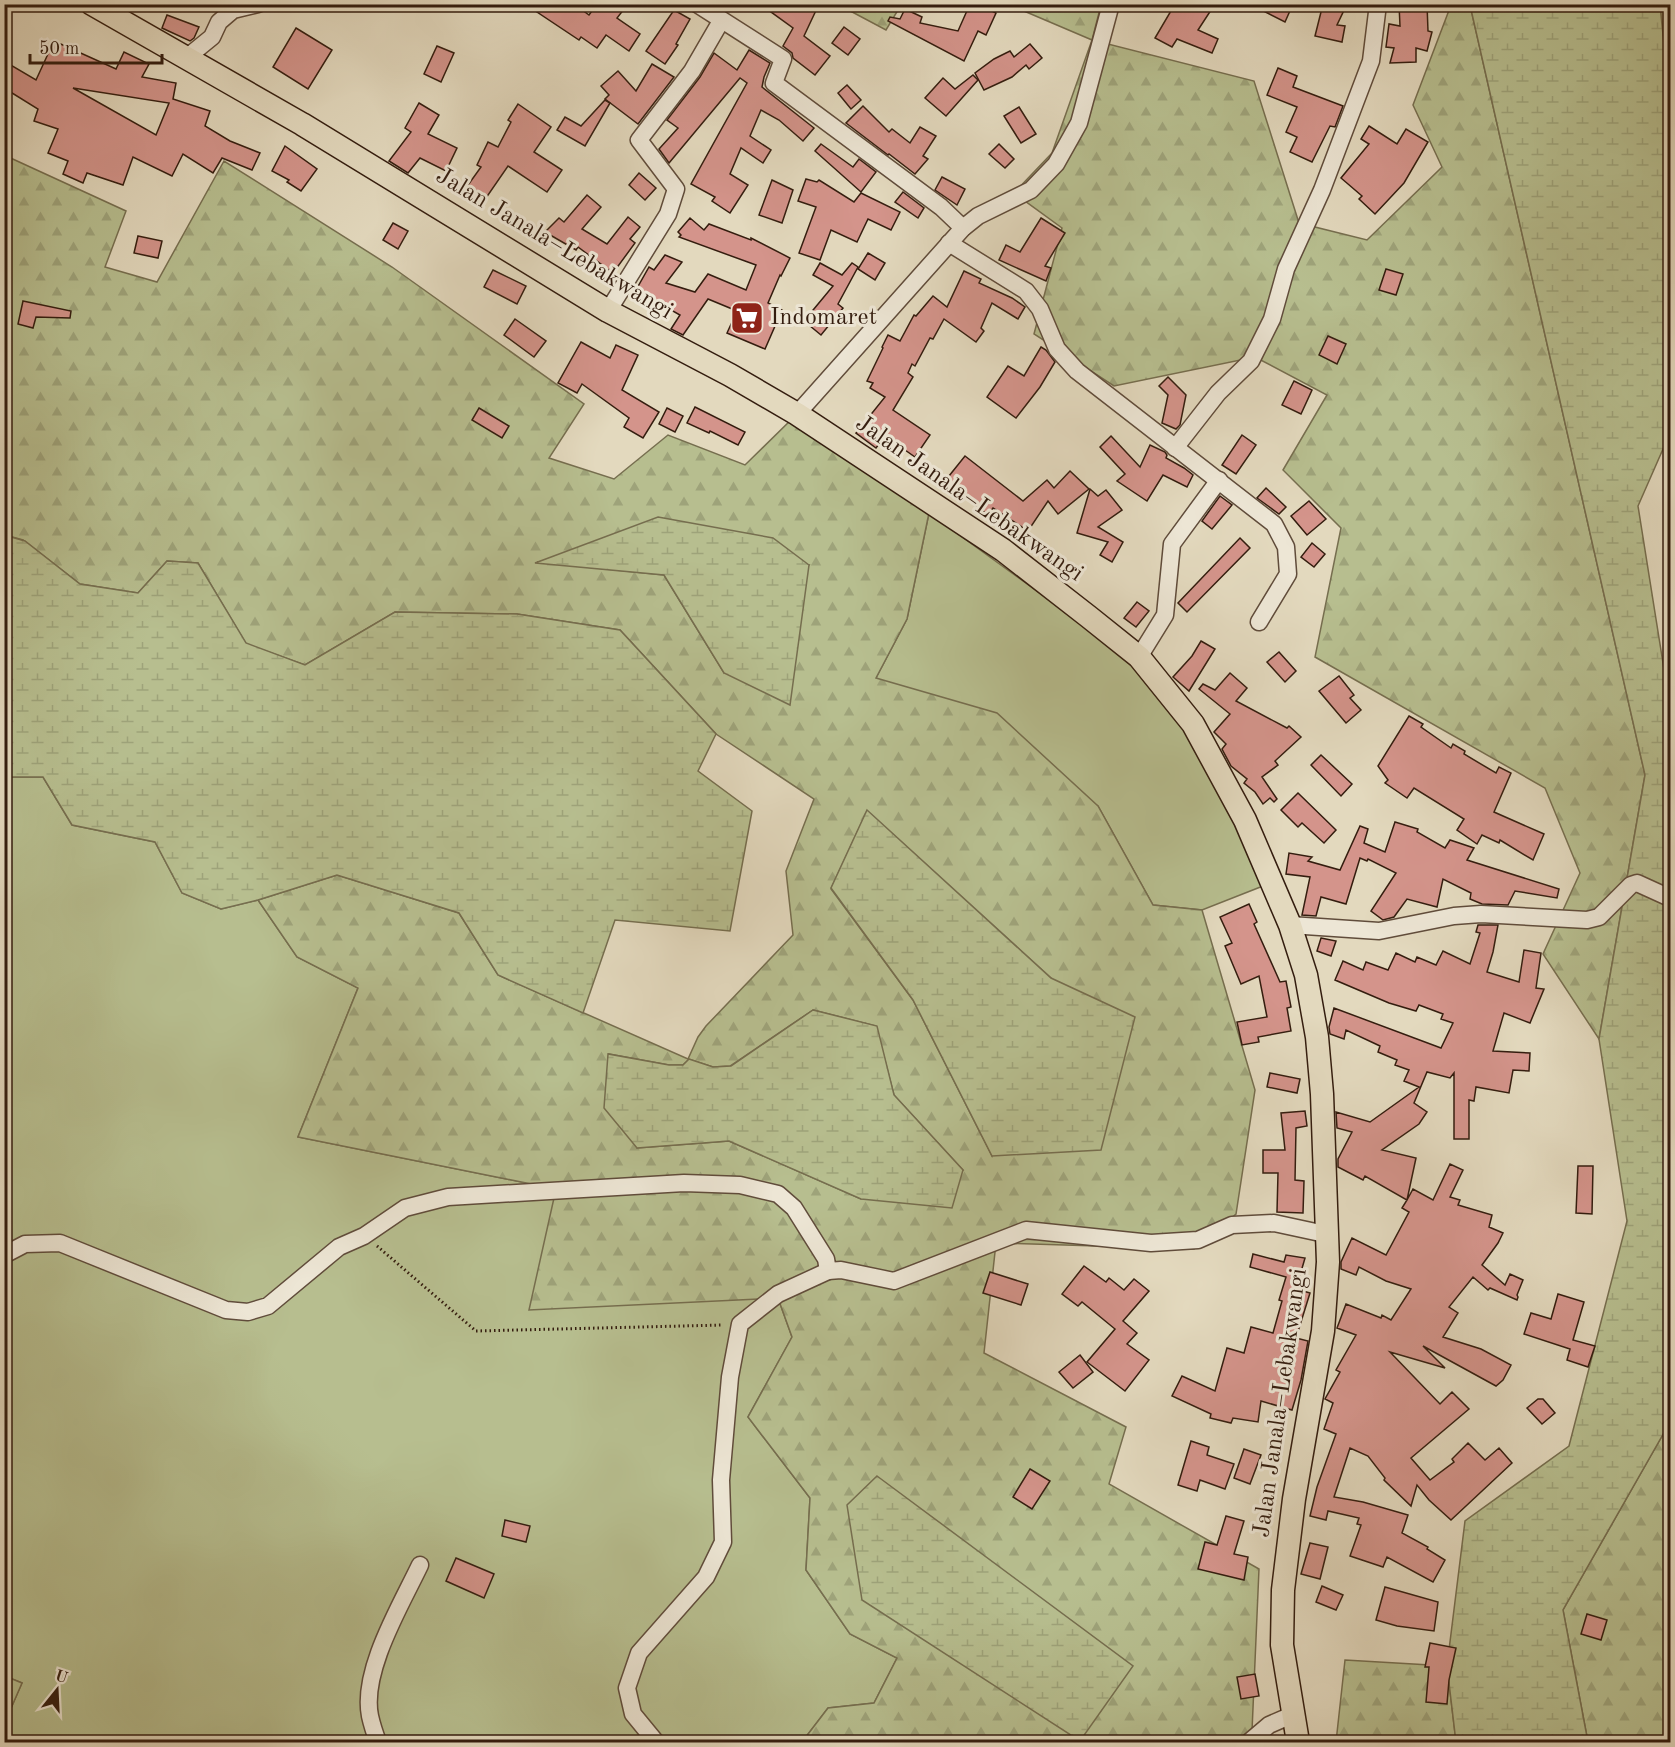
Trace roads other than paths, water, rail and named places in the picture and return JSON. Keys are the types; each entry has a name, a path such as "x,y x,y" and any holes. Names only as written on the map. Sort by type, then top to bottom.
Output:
{"main road":[{"name":"Jalan Janala–Lebakwangi","path":"92,4 302,124 608,311 730,375 797,414 1003,550 1139,657 1192,724 1245,820 1290,925 1306,975 1317,1037 1322,1094 1325,1234 1328,1262 1323,1331 1294,1499 1283,1590 1282,1645 1298,1743"}],"street":[{"path":"185,59 212,37 219,22 232,10 258,4"},
{"path":"697,4 783,59 774,83 942,207 963,228"},
{"path":"797,414 963,228 978,216 1031,189 1056,164 1079,123 1111,4"},
{"path":"1175,448 1218,393 1251,361 1272,319 1286,269 1322,190 1371,61 1378,4"},
{"path":"608,311 668,214 676,189 639,140 692,71 721,21"},
{"path":"949,243 1026,291 1040,309 1057,349 1077,371 1274,524 1286,547 1288,574 1259,622"},
{"path":"1139,657 1165,615 1172,544 1219,480"},
{"path":"1290,925 1379,931 1454,916 1481,914 1587,920 1599,917 1631,885 1637,883 1671,898"},
{"path":"4,1255 25,1244 60,1243 226,1310 248,1312 268,1306 339,1247 364,1236 405,1208 448,1197 684,1183 741,1185 778,1194 794,1208 825,1259 828,1271"},
{"path":"656,1743 633,1714 627,1688 639,1653 706,1576 723,1542 720,1480 730,1377 740,1324 778,1294 828,1271 841,1270 894,1281 1026,1230 1151,1243 1198,1240 1232,1225 1274,1223 1325,1234"},
{"path":"378,1743 370,1715 369,1694 377,1656 420,1565"},
{"path":"1249,1743 1269,1725 1292,1714"}],"place":[{"name":"Indomaret","path":"747,318"}]}
